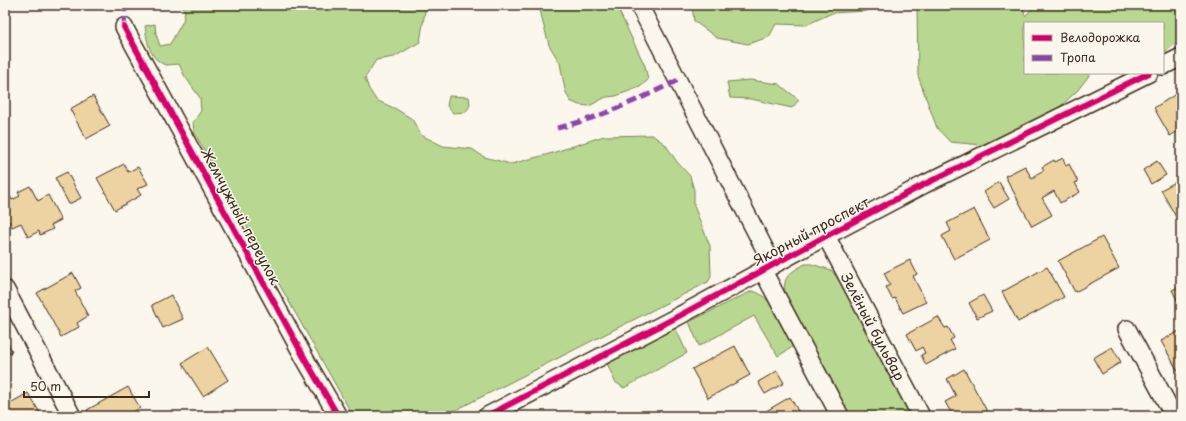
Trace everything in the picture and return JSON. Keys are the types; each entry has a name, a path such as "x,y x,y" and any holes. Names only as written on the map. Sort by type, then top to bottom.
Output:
{"street":[{"path":"639,5 840,416"},
{"name":"Жемчужный переулок","path":"124,27 305,359 338,416"},
{"path":"1164,66 1181,57"},
{"name":"Якорный проспект","path":"487,416 670,321 925,184 1147,74"},
{"name":"Зелёный бульвар","path":"826,236 921,416"},
{"path":"5,289 72,416"},
{"path":"1127,329 1174,416"}],"green space":[{"path":"182,5 432,5 425,11 420,42 394,57 376,60 365,78 369,89 376,100 396,109 412,119 421,135 443,146 472,149 484,157 511,164 549,154 604,136 652,135 665,144 677,162 690,176 694,190 694,206 710,246 711,277 708,282 444,416 353,416 194,132 193,122 201,111 200,98 184,75 179,64 166,65 156,59 152,54 145,26 155,24 156,34 160,46 170,44 183,21 185,11"},
{"path":"539,5 616,5 645,66 648,80 640,87 616,96 606,97 589,106 579,105 570,101 565,90 560,63 549,45"},
{"path":"692,5 876,5 867,11 832,13 806,25 776,24 769,37 748,44 717,38 694,21"},
{"path":"917,5 1023,5 1025,16 1036,5 1181,5 1181,40 1164,52 1164,22 1024,22 1024,74 1090,74 1077,91 1050,116 982,145 950,142 937,128 918,76"},
{"path":"750,80 779,84 799,100 792,108 751,99 730,98 727,82"},
{"path":"449,96 469,97 470,105 466,112 453,113 447,106"},
{"path":"805,264 811,264 831,270 848,291 912,416 847,416 786,297 785,285 788,276"},
{"path":"752,291 766,299 772,306 778,314 794,346 778,356 754,316 699,346 689,322"},
{"path":"675,327 687,353 624,388 615,382 607,363"}],"building":[{"path":"1176,94 1181,103 1181,129 1170,136 1154,108"},
{"path":"93,96 110,126 86,139 70,109"},
{"path":"1063,158 1066,166 1069,164 1078,182 1075,183 1080,192 1060,203 1054,191 1042,198 1052,215 1032,226 1005,176 1025,166 1032,179 1036,177 1035,175 1044,170 1042,167 1054,160 1055,162"},
{"path":"1157,161 1166,175 1151,184 1143,170"},
{"path":"124,164 128,172 138,167 148,184 137,189 141,195 115,210 97,178"},
{"path":"67,172 81,198 69,204 55,178"},
{"path":"1181,179 1181,226 1161,190"},
{"path":"999,182 1009,199 994,208 984,192"},
{"path":"30,186 38,201 48,195 61,220 51,225 53,229 40,235 39,231 28,237 21,223 12,227 9,221 5,223 5,199 10,196 12,200 20,196 18,192"},
{"path":"974,209 990,240 954,259 942,236 951,231 947,223"},
{"path":"1102,237 1119,268 1075,292 1058,261"},
{"path":"910,260 917,274 913,276 926,302 903,313 895,298 892,299 886,287 890,285 884,273"},
{"path":"1047,267 1064,297 1018,322 1002,292"},
{"path":"73,273 81,288 75,291 88,316 77,323 79,327 61,337 37,293"},
{"path":"1181,286 1181,308 1172,290"},
{"path":"171,295 183,319 163,328 152,305"},
{"path":"983,295 992,311 977,318 969,303"},
{"path":"938,317 945,328 948,327 954,338 950,340 955,349 926,365 921,355 925,353 922,347 916,351 907,334"},
{"path":"1181,330 1181,377 1161,341"},
{"path":"5,338 12,351 5,355"},
{"path":"735,346 750,375 708,398 692,369"},
{"path":"208,347 228,380 203,396 182,363"},
{"path":"1112,347 1121,362 1102,374 1093,358"},
{"path":"964,369 988,413 983,416 953,416 945,402 956,396 947,379"},
{"path":"777,371 784,383 765,394 758,382"},
{"path":"128,387 140,408 130,414 131,416 91,416 87,410"},
{"path":"28,393 42,416 5,416 5,406"},
{"path":"790,397 801,416 762,416 761,414"}],"marked path":[{"path":"124,27 125,5"},
{"path":"557,128 619,108 678,80"}],"cycle path":[{"path":"124,27 305,359 338,416"},
{"path":"487,416 677,317 925,184 1147,74"}]}
